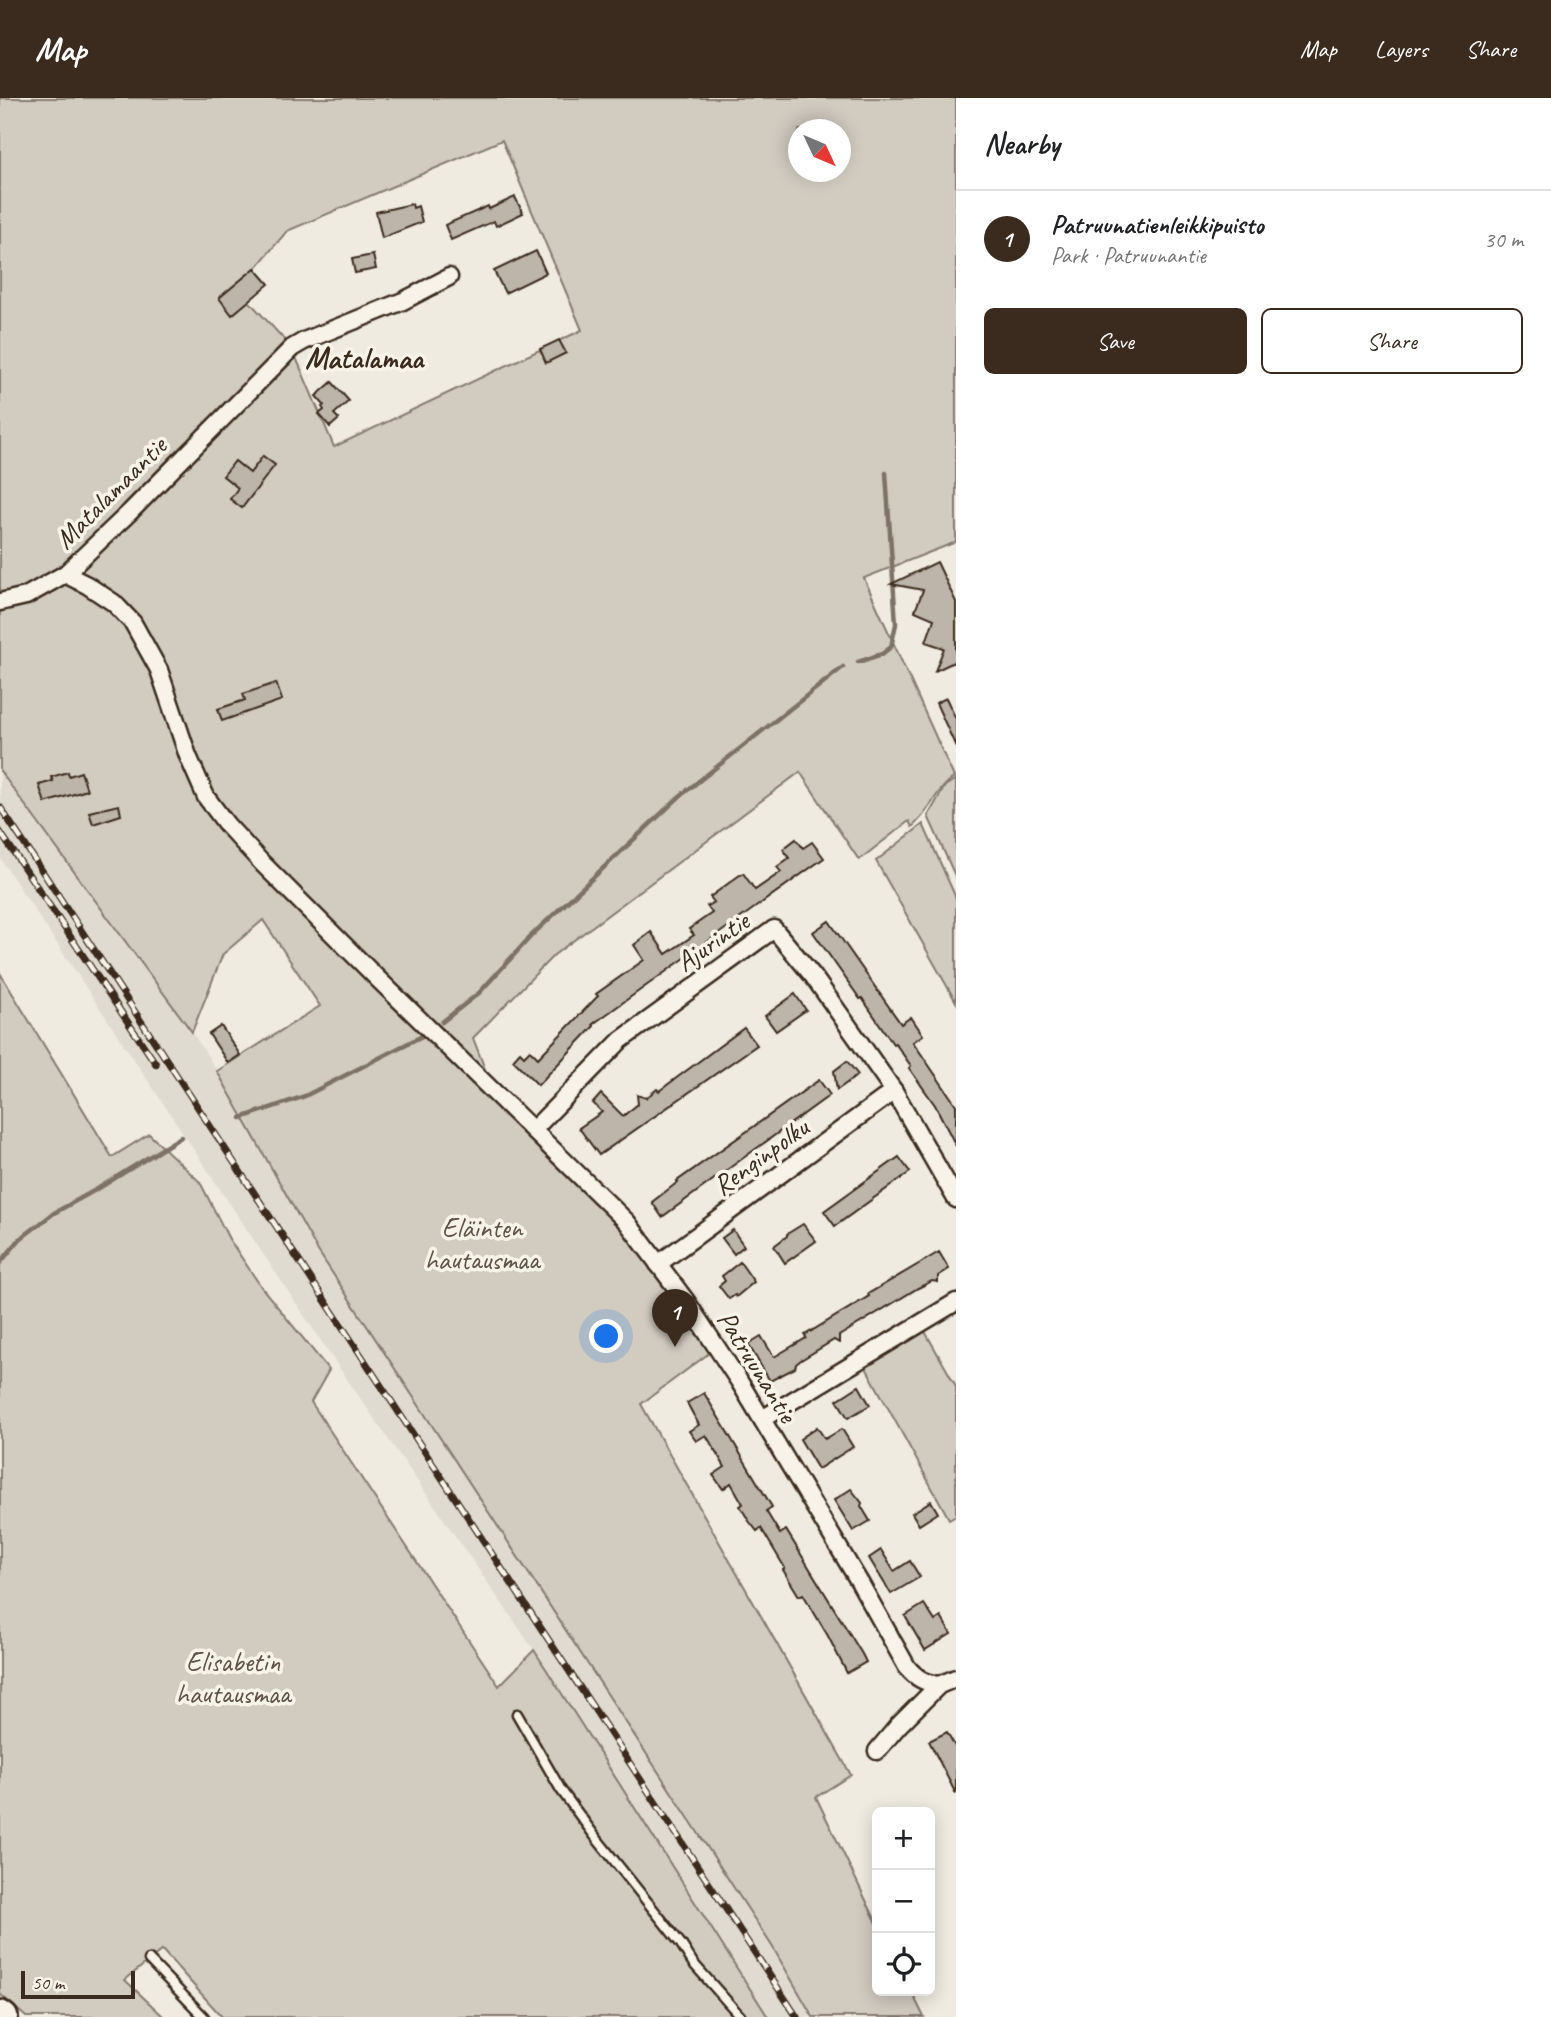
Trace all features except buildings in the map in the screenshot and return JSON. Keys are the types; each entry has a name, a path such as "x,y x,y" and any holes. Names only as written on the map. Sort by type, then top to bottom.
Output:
{"street":[{"name":"Matalamaantie","path":"377,978 262,863 206,797 188,757 159,670 133,623 114,603 87,584 65,574 292,348 402,301 449,276"},
{"path":"0,602 26,596 65,574"},
{"name":"Ajurintie","path":"534,1129 621,1040 774,929 813,976 894,1091 956,1199"},
{"name":"Patruunantie","path":"377,978 627,1222 686,1301 762,1419 907,1667 915,1677 939,1685"},
{"name":"Renginpolku","path":"658,1264 894,1091"},
{"path":"762,1419 956,1302"},
{"path":"877,1751 939,1685 956,1678"}],"lane":[{"path":"517,1714 561,1790 597,1839 681,1944 693,1963 741,2017"},
{"path":"149,1960 204,2017"}],"shaded area":[{"path":"0,771 192,1032 217,1071 318,1252 772,1946 813,2017 768,2017 534,1650 327,1350 0,858"}],"green space":[{"name":"Eläinten hautausmaa","path":"0,98 956,98 956,542 864,578 954,777 912,827 909,821 859,860 800,772 554,955 473,1038 490,1082 622,1226 712,1351 641,1404 851,1775 816,1797 872,1913 872,1996 914,1996 924,2017 813,2017 772,1946 318,1251 217,1071 320,1006 263,920 223,954 192,1032 0,771","holes":["502,140 582,330 334,447 292,348 238,289 287,231"]},
{"path":"956,779 956,878 928,816 945,786"},
{"path":"923,824 956,898 956,1002 876,861"},
{"name":"Elisabetin hautausmaa","path":"0,973 112,1157 149,1134 200,1182 229,1239 262,1288 329,1370 311,1402 499,1686 534,1650 768,2017 222,2017 162,1950 125,1980 164,2017 26,2017 0,1994"},
{"path":"923,1328 956,1386 956,1515 949,1519 864,1364"}],"waterway":[{"path":"858,662 882,654 891,647 896,624 886,473"},
{"path":"442,1022 479,993 533,934 680,796 843,667"},
{"path":"241,1118 305,1096 422,1036"},
{"path":"0,1263 20,1239 54,1213 181,1137"}],"railway":[{"path":"0,807 797,2017"},
{"path":"0,832 156,1064"}],"place":[{"name":"Patruunatienleikkipuisto","path":"675,1347"}],"district":[{"name":"Matalamaa","path":"364,358"}]}
